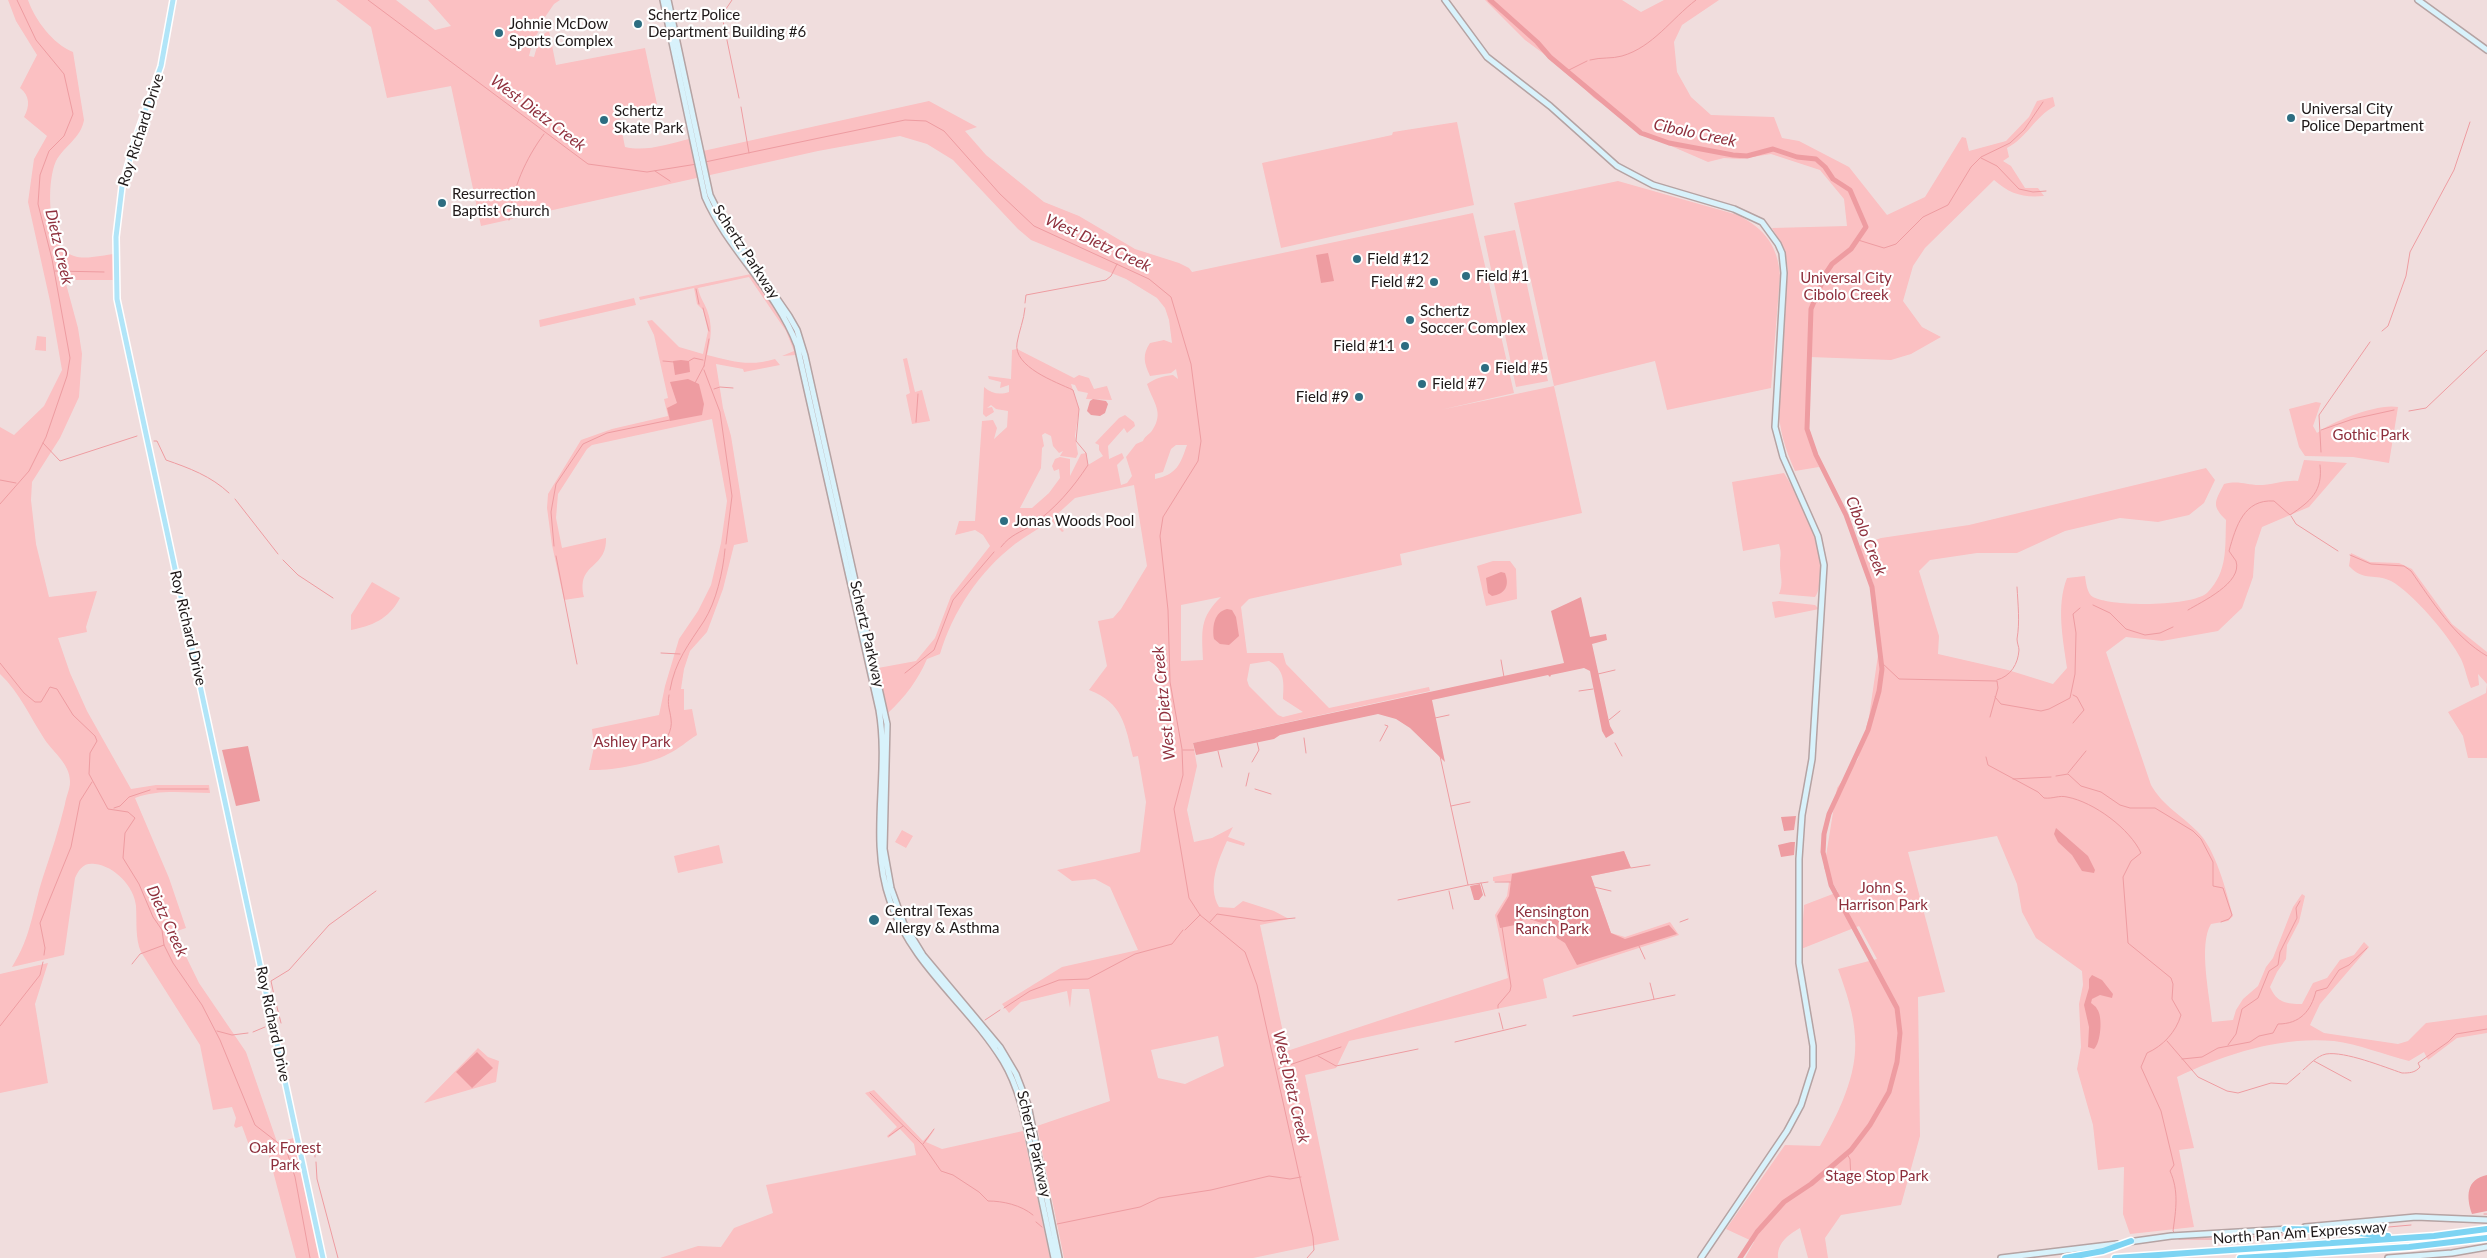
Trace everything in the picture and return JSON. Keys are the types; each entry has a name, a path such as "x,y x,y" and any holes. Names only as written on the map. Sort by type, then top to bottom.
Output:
{"highway":[{"name":"North Pan Am Expressway","path":"2115,1258 2404,1238 2487,1229"},
{"path":"2285,1230 2327,1230 2404,1238"},
{"name":"North Pan Am Expressway","path":"2240,1258 2451,1243 2487,1238"},
{"path":"2065,1258 2103,1251 2131,1241"},
{"path":"2304,1258 2335,1255 2350,1250"}],"main road":[{"name":"Roy Richard Drive","path":"173,0 161,66 134,143 122,187 116,237 117,299 323,1258"},
{"path":"1445,0 1486,57 1550,106 1618,166 1653,185 1750,214 1770,230 1782,253 1784,273 1774,406 1775,432 1783,457 1818,536 1824,565 1812,759 1802,815 1800,859 1799,963 1814,1061 1808,1087 1791,1125 1701,1258"},
{"path":"2418,0 2487,50"},
{"name":"Schertz Parkway","path":"666,1 684,81 706,197 718,222 784,318 797,345 879,710 882,749 879,849 890,902 913,950 996,1051 1012,1077 1022,1107 1054,1258"},
{"name":"Schertz Parkway","path":"704,180 722,219 789,316 802,344 887,724 884,849 891,888 904,924 923,956 1000,1047 1016,1074 1028,1106 1059,1258"},
{"path":"2001,1258 2171,1236 2285,1230 2336,1223 2416,1218 2487,1220"},
{"path":"2388,1258 2452,1253 2487,1247"}],"green space":[{"name":"Oak Forest Park","path":"8,0 28,0 46,31 73,52 84,120 76,137 59,156 53,171 50,198 51,213 58,240 65,250 78,257 115,254 115,280 65,280 78,328 82,354 79,397 60,438 32,482 31,500 36,544 49,597 97,591 86,627 87,632 58,638 70,673 87,711 131,789 156,785 209,785 210,793 163,792 135,798 169,878 186,928 174,932 199,983 246,1052 277,1142 298,1137 323,1258 296,1258 266,1145 250,1148 242,1126 236,1128 234,1126 236,1118 232,1107 213,1110 200,1045 141,952 137,936 136,906 131,891 122,878 102,866 88,864 82,867 75,878 64,955 12,967 28,933 70,782 67,770 61,759 45,740 13,689 0,674 0,427 14,435 44,406 62,370 50,301 28,202 34,159 47,136 24,117 28,101 26,94 20,88 37,55 16,21"},
{"name":"Kensington Ranch Park","path":"336,0 396,0 435,30 451,26 428,0 560,0 554,4 543,20 545,22 533,40 529,56 534,57 538,43 545,33 549,31 556,65 645,48 657,104 624,110 625,116 619,117 625,147 641,149 657,147 689,139 691,147 703,151 929,101 977,127 965,131 986,155 1044,202 1079,216 1135,249 1179,263 1189,268 1192,272 1473,213 1514,393 1440,410 1554,386 1582,513 1400,554 1402,565 1249,599 1241,607 1247,653 1283,653 1286,664 1329,708 1429,687 1430,691 1193,743 1197,766 1187,810 1194,842 1212,838 1233,827 1228,837 1245,843 1244,846 1227,841 1220,857 1214,882 1214,891 1219,907 1234,908 1243,901 1274,911 1289,919 1260,925 1287,1051 1508,978 1495,915 1507,896 1509,882 1493,881 1493,877 1624,851 1631,868 1591,876 1611,933 1625,937 1670,922 1679,935 1543,979 1547,998 1349,1041 1336,1068 1305,1075 1339,1240 1253,1258 1064,1258 1037,1126 1110,1101 1089,989 1072,989 1070,1008 1067,991 1021,1002 1009,1013 1002,1004 1062,967 1138,950 1110,887 1095,879 1072,881 1057,870 1140,852 1146,802 1138,756 1133,757 1125,725 1116,708 1100,695 1089,690 1107,666 1098,621 1113,618 1121,609 1147,566 1134,485 1075,498 1053,518 1064,531 1062,532 1051,520 1002,555 969,593 952,623 940,654 927,659 920,674 910,688 888,713 878,668 916,661 935,638 951,596 990,546 983,535 975,530 955,535 959,521 975,521 982,421 993,420 997,428 994,439 1007,427 1008,411 996,409 991,405 987,408 992,407 994,412 986,417 983,414 984,387 996,393 1009,392 1009,385 1000,388 1001,382 989,379 988,376 1011,379 1012,350 1017,349 1074,378 1079,375 1089,378 1094,389 1107,386 1112,400 1086,399 1088,393 1078,391 1075,385 1071,384 1079,409 1075,436 1078,454 1076,458 1060,456 1063,451 1059,453 1053,446 1051,436 1045,433 1042,435 1044,446 1042,448 1041,468 1020,508 1032,508 1049,493 1060,478 1059,469 1054,471 1052,466 1055,459 1060,457 1070,459 1070,476 1081,454 1086,453 1088,465 1103,456 1099,450 1099,445 1095,443 1119,418 1125,415 1134,422 1135,426 1127,433 1124,428 1108,446 1109,459 1122,453 1124,458 1117,465 1121,485 1127,483 1132,476 1126,457 1136,444 1143,441 1152,431 1158,417 1158,412 1147,384 1169,375 1173,375 1178,379 1176,369 1171,373 1150,376 1145,363 1146,351 1150,343 1164,340 1172,343 1169,320 1165,308 1157,298 1126,279 1031,240 1018,229 953,160 927,144 900,136 818,151 481,226 451,86 387,98 371,27","holes":["1176,445 1187,445 1177,468 1155,479 1155,474 1163,472 1171,449","1221,597 1205,619 1202,633 1203,660 1181,661 1181,605","1269,661 1278,668 1282,677 1283,699 1303,712 1283,717 1278,715 1249,686 1247,680 1250,664","1218,1036 1224,1066 1185,1084 1158,1078 1151,1050"]},
{"name":"Universal City Cibolo Creek","path":"1485,0 1622,0 1641,12 1664,0 1719,0 1682,25 1674,42 1677,72 1691,97 1711,115 1774,117 1782,138 1799,141 1849,167 1887,215 1925,197 1962,137 1966,138 1969,151 2006,141 2029,117 2037,101 2053,97 2055,106 2007,148 2009,157 2003,161 2011,166 2025,188 2038,188 2044,196 2023,196 2011,192 1994,180 1925,248 1913,266 1903,301 1922,327 1941,337 1911,354 1891,360 1809,357 1807,387 1808,425 1819,467 1795,471 1783,439 1778,404 1788,270 1785,250 1772,228 1847,226 1844,199 1820,170 1771,154 1740,159 1724,158 1708,162 1655,139 1594,98 1567,71 1525,40"},
{"path":"1457,122 1474,205 1281,248 1262,163 1392,135 1393,132"},
{"path":"1618,181 1738,215 1756,226 1763,233 1773,247 1779,265 1780,276 1771,388 1667,410 1655,361 1554,386 1514,203"},
{"path":"1515,230 1548,381 1516,387 1484,236"},
{"name":"Ashley Park","path":"751,274 783,322 796,355 782,356 794,351 786,331 749,277 698,288 707,310 711,327 707,355 748,363 775,359 780,365 744,372 743,369 716,364 723,408 731,436 748,542 734,545 723,589 707,632 690,651 684,669 681,689 684,689 684,710 692,709 697,735 672,752 651,761 618,768 589,770 594,747 592,729 659,715 665,686 679,639 698,611 711,585 721,543 727,501 712,419 592,445 587,449 558,494 556,518 562,548 606,538 602,556 584,578 584,597 564,600 552,545 547,508 548,494 581,440 612,429 668,416 664,399 668,398 654,335 647,321 652,320 679,347 703,354 708,331 703,310 697,304 694,288 640,300 639,297"},
{"path":"634,298 636,305 540,327 539,320"},
{"path":"37,336 46,337 46,351 35,350"},
{"path":"907,358 915,392 922,390 930,421 912,424 906,395 910,393 903,359"},
{"name":"Gothic Park","path":"2316,402 2321,403 2313,426 2317,433 2334,423 2368,410 2389,406 2398,407 2389,463 2353,457 2305,456 2299,447 2289,409"},
{"path":"2304,460 2347,463 2309,507 2262,527 2255,548 2253,577 2242,608 2218,631 2162,641 2126,637 2106,652 2151,785 2166,804 2204,839 2220,871 2227,895 2233,916 2228,921 2211,924 2205,945 2212,1022 2233,1020 2236,1010 2243,999 2258,986 2266,967 2273,958 2293,907 2302,894 2305,896 2299,922 2287,945 2286,959 2270,987 2279,999 2287,1003 2302,1004 2313,983 2327,978 2340,960 2354,955 2364,942 2369,947 2320,1004 2310,1025 2324,1033 2398,1044 2408,1041 2426,1023 2487,1015 2487,1033 2457,1038 2428,1060 2424,1052 2409,1061 2343,1042 2293,1041 2253,1048 2214,1061 2177,1077 2194,1148 2179,1150 2194,1227 2130,1234 2123,1214 2124,1167 2098,1170 2093,1125 2077,1069 2081,1047 2079,1004 2083,985 2082,971 2036,938 2022,912 2017,884 1997,836 1908,852 1945,992 1918,997 1920,1136 1901,1205 1841,1215 1825,1238 1828,1258 1808,1258 1800,1228 1781,1244 1778,1258 1745,1258 1754,1242 1726,1229 1785,1145 1820,1146 1840,1107 1850,1080 1855,1051 1855,1037 1849,1003 1838,969 1877,959 1859,926 1801,949 1804,905 1838,892 1824,868 1837,788 1858,759 1869,717 1880,641 1873,583 1859,546 1881,538 1969,525 2206,468 2215,480 2204,503 2189,515 2158,522 2120,518 2065,531 2017,553 1977,553 1930,560 1919,571 1939,636 1938,654 2008,670 2053,684 2067,668 2061,611 2067,578 2085,576 2087,588 2093,597 2117,603 2170,603 2200,597 2208,592 2219,576 2224,558 2226,520 2218,511 2216,503 2224,484 2263,485 2298,481"},
{"path":"1784,473 1793,488 1820,548 1820,576 1818,592 1815,597 1779,594 1782,582 1779,544 1743,551 1732,482"},
{"path":"2351,553 2370,562 2399,563 2412,569 2452,624 2487,652 2487,684 2478,674 2479,685 2471,688 2464,666 2456,650 2430,616 2410,595 2391,581 2365,576 2354,571 2349,566"},
{"path":"1493,561 1510,561 1516,569 1517,599 1486,606 1477,566"},
{"path":"372,582 400,598 391,611 373,624 351,630 351,615"},
{"path":"1772,602 1815,605 1819,609 1775,618"},
{"path":"2487,684 2487,758 2468,758 2463,736 2448,712 2486,693"},
{"path":"902,830 913,836 906,848 895,842"},
{"path":"719,845 723,863 678,873 674,856"},
{"path":"48,963 35,1004 48,1083 0,1093 0,974"},
{"path":"478,1048 488,1057 499,1061 496,1082 424,1103"},
{"path":"874,1090 923,1141 935,1129 926,1142 942,1149 1023,1131 1050,1258 660,1258 698,1246 721,1247 734,1228 773,1213 766,1185 916,1155 914,1144 900,1129 888,1138 887,1136 897,1127 865,1093"}],"shaded area":[{"path":"1328,253 1334,281 1321,283 1316,255"},
{"path":"673,361 689,361 690,372 675,375"},
{"path":"688,379 699,384 704,404 702,415 670,421 667,408 677,403 670,382"},
{"path":"1093,399 1106,401 1108,404 1105,413 1100,416 1091,415 1087,411 1090,401"},
{"path":"1501,572 1505,573 1507,585 1503,591 1492,596 1488,593 1486,578"},
{"path":"1581,597 1590,637 1606,634 1607,640 1592,644 1610,726 1614,733 1606,738 1602,731 1590,671 1584,668 1551,675 1550,677 1548,675 1432,700 1445,762 1410,728 1396,719 1378,714 1280,735 1274,739 1196,755 1193,743 1564,663 1551,611"},
{"path":"1227,609 1232,610 1236,617 1239,636 1229,645 1220,644 1214,639 1213,634 1215,621 1219,613"},
{"path":"248,746 260,801 236,806 222,750"},
{"path":"1796,816 1794,830 1784,831 1781,817"},
{"path":"2056,828 2088,856 2095,870 2094,873 2082,871 2072,855 2058,842 2054,834"},
{"path":"1795,842 1794,855 1781,857 1778,845"},
{"path":"1624,851 1631,868 1591,876 1611,933 1625,939 1669,925 1677,934 1577,965 1565,943 1557,938 1551,926 1526,918 1515,925 1500,928 1497,916 1509,896 1512,874"},
{"path":"1480,884 1483,895 1479,900 1474,900 1470,886"},
{"path":"2092,975 2102,980 2113,994 2112,998 2100,995 2092,999 2091,1003 2099,1012 2101,1023 2100,1036 2094,1049 2088,1047 2089,1027 2084,1005 2089,988 2089,979"},
{"path":"477,1052 493,1068 472,1088 456,1072"},
{"path":"2487,1175 2487,1211 2472,1214 2469,1190 2475,1180"}],"waterway":[{"name":"Dietz Creek","path":"0,504 29,471 46,437 67,376 70,358 52,259 38,204 40,175 49,151 64,136 73,114 64,74 36,40 17,0"},
{"name":"West Dietz Creek","path":"368,0 588,164 647,172 697,164"},
{"path":"732,0 724,12 723,21 739,98"},
{"name":"Cibolo Creek","path":"1490,0 1537,42 1550,57 1641,133 1669,143 1733,155 1747,156 1773,149 1797,157 1816,159 1825,167 1833,179 1850,190 1866,227 1851,249 1832,264 1826,273 1811,309 1807,429 1816,455 1846,515 1872,587 1882,669 1879,691 1868,730 1829,814 1824,834 1823,852 1831,885 1897,1008 1900,1033 1897,1062 1889,1092 1870,1125 1851,1150 1811,1184 1784,1202 1757,1232 1740,1258"},
{"path":"1590,60 1622,56 1633,52 1661,32 1696,0"},
{"path":"724,13 739,17"},
{"path":"1567,71 1587,61"},
{"path":"1858,240 1884,248 1896,244 1923,217 1948,205 1971,167 1981,157 2010,143 2024,130 2043,102"},
{"path":"741,107 749,153"},
{"name":"West Dietz Creek","path":"705,162 905,120 926,121 944,131 1000,194 1034,226 1149,279 1171,297 1191,364 1201,441 1198,461 1163,517 1160,536 1168,610 1170,682 1182,749 1183,775 1174,809 1189,898 1200,915 1245,952 1257,985 1313,1237 1314,1250 1307,1258"},
{"path":"2382,331 2388,326 2406,276 2410,252 2454,170 2470,122"},
{"path":"509,220 513,197 521,174 531,153 544,134"},
{"path":"1981,158 1997,166 2019,189 2033,192 2046,191"},
{"path":"655,171 670,181"},
{"path":"1025,303 1026,295 1106,280 1111,276 1117,264"},
{"path":"55,271 104,272"},
{"path":"696,289 699,304"},
{"path":"703,308 709,331"},
{"path":"1001,547 1008,539 1032,525 1056,505 1070,490 1088,465 1086,453 1076,441 1079,409 1073,390 1037,373 1028,366 1018,352 1017,343 1025,308"},
{"path":"704,366 709,339"},
{"path":"2321,452 2319,415 2370,342"},
{"path":"2409,411 2426,408 2487,350"},
{"path":"689,361 694,358 703,360"},
{"path":"663,361 674,362"},
{"path":"695,383 704,366"},
{"path":"704,370 720,412 732,496 726,544"},
{"path":"714,389 720,387 733,388"},
{"path":"916,422 918,394"},
{"path":"2321,430 2353,419 2394,410"},
{"path":"554,546 551,512 556,484 583,444 607,433 670,420"},
{"path":"43,443 60,461 137,436"},
{"path":"154,441 157,441 166,460 207,477 229,493"},
{"path":"2188,610 2220,591 2233,577 2236,561 2229,551 2238,524 2248,509 2255,504 2274,501 2290,515 2310,500 2314,494 2320,482 2320,465"},
{"path":"0,480 16,483"},
{"path":"235,499 278,554"},
{"path":"2291,516 2296,524 2338,551"},
{"path":"670,690 679,661 712,605 721,577 725,549"},
{"path":"905,673 934,650 953,600 994,552"},
{"path":"2350,555 2371,564 2404,566 2411,571 2444,618 2464,639 2487,656"},
{"path":"556,556 577,664"},
{"path":"283,560 298,575 333,598"},
{"path":"1997,680 2006,676 2013,669 2018,655 2019,620 2017,587"},
{"path":"2093,605 2110,613 2126,629 2145,635 2160,633 2173,627"},
{"path":"1995,697 2001,704 2041,711 2070,698 2075,674 2076,633 2073,614 2080,608"},
{"path":"661,653 680,654"},
{"path":"1501,660 1504,677"},
{"path":"1881,662 1899,679 1997,681 1998,688 1990,717"},
{"name":"Dietz Creek","path":"0,663 24,693 35,702 41,702 50,687 57,689 73,715 95,736 97,741 90,753 89,774 108,809 128,812 135,818 125,833 123,858 139,884 153,917 162,930 164,945 173,963 202,1005 220,1040 255,1125 286,1149 295,1177 310,1258"},
{"path":"1598,674 1615,670"},
{"path":"1579,691 1593,689"},
{"path":"659,750 671,728 669,695"},
{"path":"2073,695 2077,697 2084,710 2073,723"},
{"path":"1609,720 1620,711"},
{"path":"1435,718 1449,715"},
{"path":"1380,741 1388,726 1385,725"},
{"path":"1304,738 1306,753"},
{"path":"1252,762 1259,750 1257,742"},
{"path":"1615,743 1622,756"},
{"path":"1183,750 1194,750"},
{"path":"1218,751 1222,767"},
{"path":"2068,773 2086,751"},
{"path":"1440,756 1468,885 1488,882"},
{"path":"1986,757 1988,765 2038,792 2044,798 2061,796 2088,804 2120,826 2129,835 2141,853 2131,861 2123,877 2128,943 2171,978 2173,984 2172,999 2181,1015 2172,1033 2147,1053 2141,1067 2161,1111 2174,1165 2170,1171 2176,1193 2173,1231 2176,1234"},
{"path":"1246,786 1249,773"},
{"path":"2056,776 2068,774 2081,786 2101,792 2120,805 2130,808 2155,808 2193,831 2201,839 2213,862 2213,886 2223,888 2232,915 2229,919 2221,922"},
{"path":"2013,779 2051,777"},
{"path":"44,955 45,948 40,923 71,847 80,801 92,782"},
{"path":"157,789 208,789"},
{"path":"1255,789 1271,794"},
{"path":"114,808 120,806 129,797 150,790"},
{"path":"1451,806 1470,802"},
{"path":"1631,868 1650,865"},
{"path":"1495,882 1511,882"},
{"path":"1481,883 1485,896"},
{"path":"1398,900 1468,885"},
{"path":"1594,887 1611,891"},
{"path":"274,995 271,981 289,970 329,925 376,891"},
{"path":"1449,891 1453,909"},
{"path":"2228,1045 2236,1034 2242,1009 2258,998 2269,971 2278,965 2280,952 2297,918 2296,908 2300,901"},
{"path":"1210,922 1217,914 1264,921 1295,918"},
{"path":"1185,930 1200,915"},
{"path":"1680,922 1688,919"},
{"path":"1498,1008 1498,1005 1510,991 1511,986 1502,927"},
{"path":"1004,1008 1030,991 1059,980 1088,979 1135,954 1172,944 1183,930"},
{"path":"132,964 140,954 164,945"},
{"path":"1639,946 1645,959"},
{"path":"2182,1059 2202,1057 2218,1048 2250,1042 2259,1036 2273,1033 2278,1024 2293,1022 2308,1010 2316,991 2327,988 2339,970 2349,965 2367,948"},
{"path":"0,1026 40,975 43,962"},
{"path":"1650,983 1654,999"},
{"path":"1573,1016 1675,995"},
{"path":"276,1003 281,1023"},
{"path":"985,1020 1000,1010"},
{"path":"1499,1013 1503,1029"},
{"path":"1455,1042 1526,1025"},
{"path":"253,1032 265,1027"},
{"path":"2303,1070 2320,1056 2334,1054 2364,1060 2402,1073 2412,1072 2420,1067 2418,1063 2448,1042 2456,1034 2487,1029"},
{"path":"217,1031 232,1035 248,1033"},
{"path":"2167,1041 2198,1077 2227,1091 2238,1093 2271,1083 2287,1084 2300,1073"},
{"path":"1278,1069 1341,1047"},
{"path":"1318,1056 1336,1066 1418,1049"},
{"path":"2314,1061 2351,1081"},
{"path":"870,1093 923,1145 941,1171 953,1175 979,1192 988,1201 1012,1204 1033,1215"},
{"path":"889,1136 903,1126"},
{"path":"923,1144 934,1129"},
{"path":"287,1149 294,1149"},
{"path":"309,1151 315,1154 315,1157"},
{"path":"1847,1154 1850,1159 1851,1180"},
{"path":"316,1162 317,1179 338,1258"},
{"path":"1057,1224 1140,1207 1159,1198 1211,1190 1269,1176 1290,1179 1301,1177"},
{"path":"1036,1222 1042,1227"},
{"path":"2355,1230 2411,1225"},
{"path":"2179,1239 2222,1239 2312,1233"}],"place":[{"name":"Schertz Police Department Building #6","path":"638,24"},
{"name":"Johnie McDow Sports Complex","path":"499,33"},
{"name":"Universal City Police Department","path":"2291,118"},
{"name":"Schertz Skate Park","path":"604,120"},
{"name":"Resurrection Baptist Church","path":"442,203"},
{"name":"Field #12","path":"1357,259"},
{"name":"Field #1","path":"1466,276"},
{"name":"Field #2","path":"1434,282"},
{"name":"Schertz Soccer Complex","path":"1410,320"},
{"name":"Field #11","path":"1405,346"},
{"name":"Field #5","path":"1485,368"},
{"name":"Field #7","path":"1422,384"},
{"name":"Field #9","path":"1359,397"},
{"name":"Jonas Woods Pool","path":"1004,521"},
{"name":"Central Texas Allergy & Asthma","path":"874,920"}],"park label":[{"name":"John S. Harrison Park","path":"1883,896"},
{"name":"Stage Stop Park","path":"1877,1176"}]}
